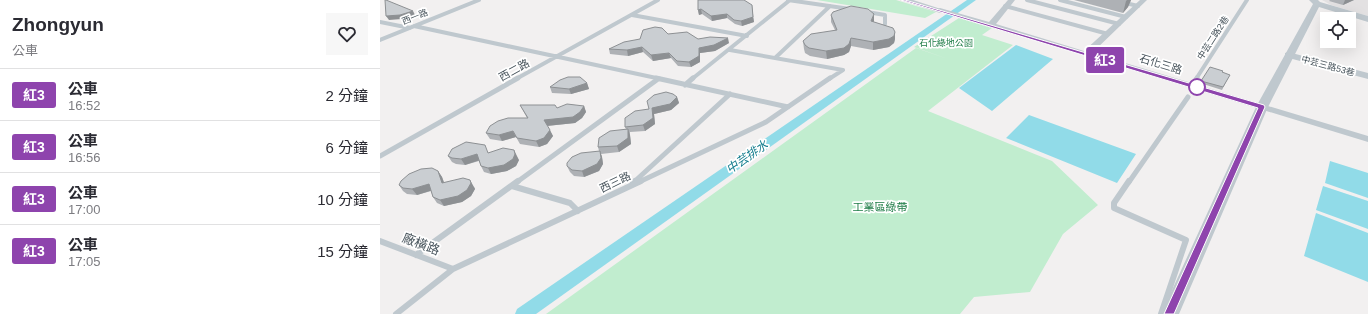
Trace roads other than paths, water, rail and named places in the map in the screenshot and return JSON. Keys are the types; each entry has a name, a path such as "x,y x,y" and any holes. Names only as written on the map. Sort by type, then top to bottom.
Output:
{"street":[{"path":"904,0 940,10"},
{"path":"991,25 1012,0"},
{"path":"1086,54 1144,0"},
{"path":"1170,314 1262,107 1315,2 1368,19"},
{"name":"石化三路","path":"940,10 1368,139"},
{"name":"中芸三路53巷","path":"1288,55 1368,76"}],"lane":[{"name":"西一路","path":"380,40 479,0"},
{"name":"西二路","path":"380,156 658,0"},
{"path":"685,85 747,36 788,0 853,10"},
{"path":"1027,0 1119,24"},
{"path":"1060,0 1126,17"},
{"path":"1113,0 1138,6"},
{"name":"中芸二路2巷","path":"1192,86 1248,0"},
{"path":"730,50 775,58 830,6"},
{"path":"1006,6 1108,34"},
{"path":"861,11 885,15 885,24"},
{"path":"632,15 747,36"},
{"path":"380,22 412,27 788,107"},
{"name":"西三路","path":"396,314 453,269 578,212 766,122 843,70 775,58"},
{"path":"416,254 658,79"},
{"path":"628,187 730,94"},
{"path":"1161,314 1186,240 1114,208 1114,204 1188,97"},
{"path":"512,186 570,203 578,212"},
{"name":"廠橫路","path":"380,241 453,269"}],"water":[{"path":"1016,45 1053,59 992,111 959,88"},
{"path":"1029,115 1136,154 1117,183 1006,138"},
{"path":"1330,161 1368,173 1368,198 1325,183"},
{"path":"1323,186 1368,201 1368,229 1316,210"},
{"path":"1316,213 1368,233 1368,282 1304,256"}],"waterway":[{"name":"中芸排水","path":"523,314 972,0"}],"park label":[{"name":"石化綠地公園","path":"946,43"},
{"name":"工業區綠帶","path":"880,207"}]}
